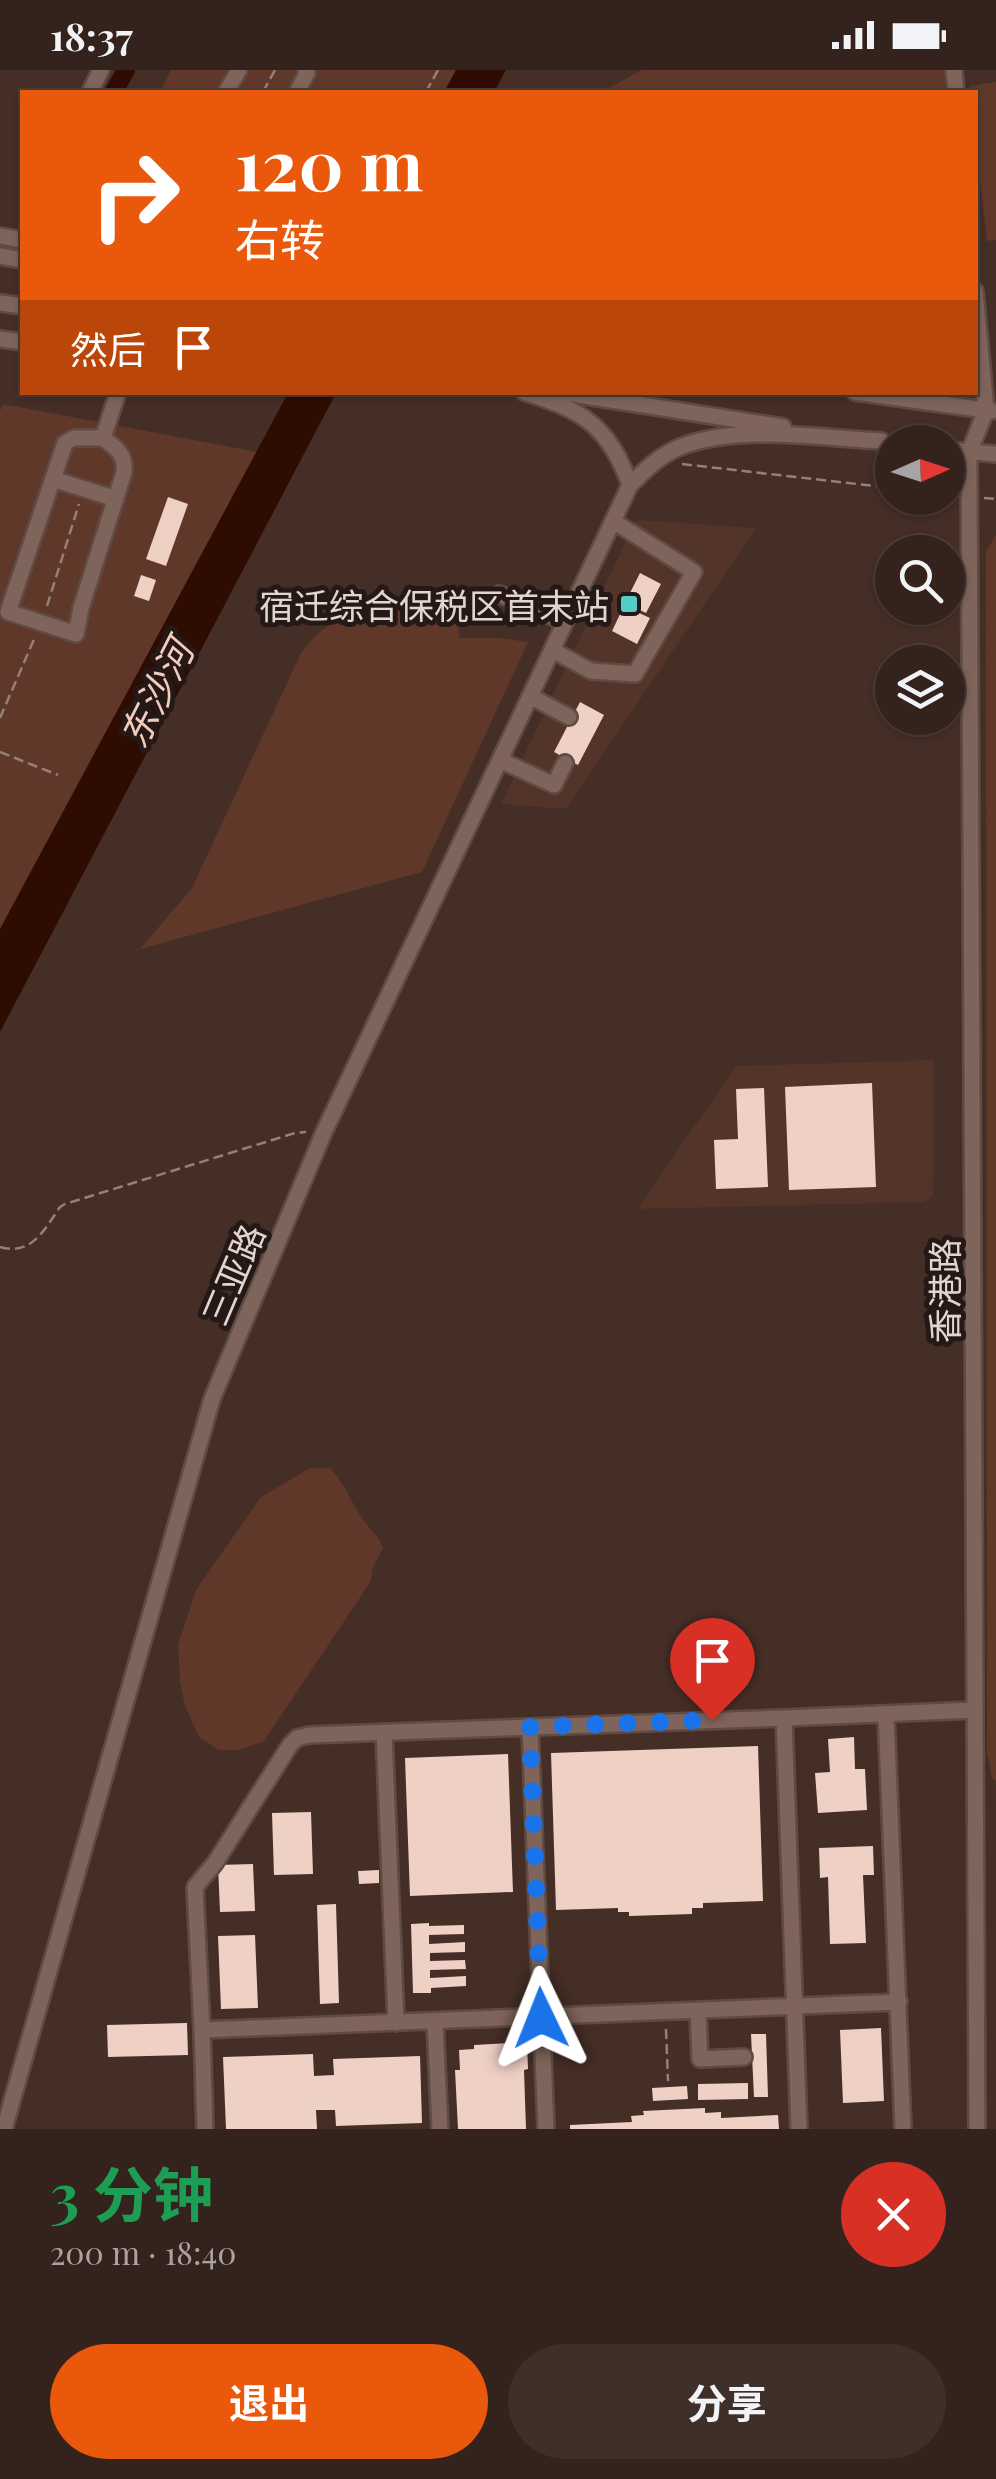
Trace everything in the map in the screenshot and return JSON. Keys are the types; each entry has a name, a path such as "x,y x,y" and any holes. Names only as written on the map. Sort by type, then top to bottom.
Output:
{"street":[{"path":"0,256 20,260"},
{"path":"969,453 991,410 978,313"},
{"path":"103,438 117,395"},
{"path":"532,395 578,413 598,427 630,485 656,460 678,448 732,434 875,441"},
{"path":"580,395 875,440"},
{"path":"878,395 991,410"},
{"path":"83,436 103,438 126,461 76,634 8,612 65,443 83,436"},
{"path":"965,452 996,454"},
{"name":"香港路","path":"969,453 977,2129"},
{"path":"53,478 116,498"},
{"name":"三亚路","path":"4,2129 212,1399 324,1132 630,485"},
{"path":"552,650 590,671 635,674 694,572 613,520"},
{"path":"498,594 565,622"},
{"path":"530,696 569,717"},
{"path":"500,760 554,785 565,763"},
{"path":"205,2129 195,1888 296,1738 975,1710"},
{"path":"886,1714 903,2129"},
{"path":"784,1718 799,2129"},
{"path":"530,1727 546,2129"},
{"path":"384,1732 396,2023"},
{"path":"202,2030 899,2002"},
{"path":"698,2011 700,2059 744,2057"},
{"path":"435,2022 440,2129"}],"path":[{"path":"656,460 875,486"},
{"path":"0,718 42,623 84,489"},
{"path":"0,752 58,775"},
{"path":"0,1248 21,1250 32,1244 65,1204 295,1133 324,1132"},
{"path":"665,2012 668,2081"}],"shaded area":[{"path":"171,70 456,70 445,90 161,90"},
{"path":"642,70 944,70 946,90 606,90"},
{"path":"996,82 996,240 987,241 978,164 978,90 970,90 969,86"},
{"path":"3,404 257,452 0,929 0,411"},
{"path":"636,520 756,528 566,809 501,804"},
{"path":"996,535 996,1781 987,1752 986,552"},
{"path":"413,593 459,615 459,638 528,642 422,872 140,949 192,888 300,655 322,630 336,621"},
{"path":"934,1060 933,1195 925,1202 637,1209 736,1066"},
{"path":"310,1468 330,1468 383,1548 371,1581 264,1741 239,1750 219,1750 199,1737 185,1706 178,1645 196,1590 261,1497"}],"water":[{"path":"456,70 506,70 495,90 445,90"},
{"name":"东沙河","path":"287,395 335,395 0,1032 0,929"}],"building":[{"path":"168,497 188,504 166,566 146,559"},
{"path":"640,573 661,584 646,613 625,603"},
{"path":"141,575 156,580 149,601 134,596"},
{"path":"624,606 650,618 637,644 612,631"},
{"path":"580,702 604,715 578,765 554,752"},
{"path":"872,1083 876,1187 789,1190 785,1087"},
{"path":"764,1088 768,1187 716,1189 714,1140 738,1139 736,1089"},
{"path":"854,1737 855,1769 865,1769 867,1810 818,1813 815,1773 830,1772 828,1739"},
{"path":"758,1746 763,1901 703,1903 703,1908 692,1908 692,1914 629,1916 629,1912 618,1912 618,1908 556,1910 551,1753"},
{"path":"508,1754 513,1892 410,1896 405,1758"},
{"path":"311,1812 313,1874 274,1875 272,1813"},
{"path":"873,1846 874,1875 863,1875 866,1943 830,1944 828,1877 820,1878 819,1848"},
{"path":"253,1864 255,1911 220,1912 218,1865"},
{"path":"379,1870 379,1883 359,1884 358,1871"},
{"path":"336,1904 339,2003 320,2004 317,1905"},
{"path":"411,1924 464,1925 464,1934 429,1935 429,1944 465,1942 465,1952 430,1953 430,1961 465,1960 466,1969 430,1970 430,1978 466,1976 466,1986 413,1993"},
{"path":"255,1935 258,2008 221,2009 218,1936"},
{"path":"187,2023 188,2055 108,2057 107,2025"},
{"path":"881,2028 884,2101 843,2103 840,2030"},
{"path":"751,2034 766,2034 768,2097 754,2097"},
{"path":"527,2042 526,2129 458,2129 455,2070 460,2070 459,2050 474,2049 474,2045"},
{"path":"313,2054 314,2076 334,2075 333,2059 420,2056 422,2123 336,2126 335,2110 316,2110 317,2129 226,2129 223,2057"},
{"path":"748,2083 748,2099 698,2100 698,2084"},
{"path":"687,2086 688,2099 653,2101 652,2088"},
{"path":"705,2108 705,2113 721,2112 721,2118 778,2115 779,2129 570,2129 570,2125 632,2122 631,2116 644,2115 643,2111"}],"waterway":[{"path":"115,90 126,70"}],"place":[{"name":"宿迁综合保税区首末站","path":"629,604"}],"route":[{"path":"541,2018 530,1727 712,1720"}]}
